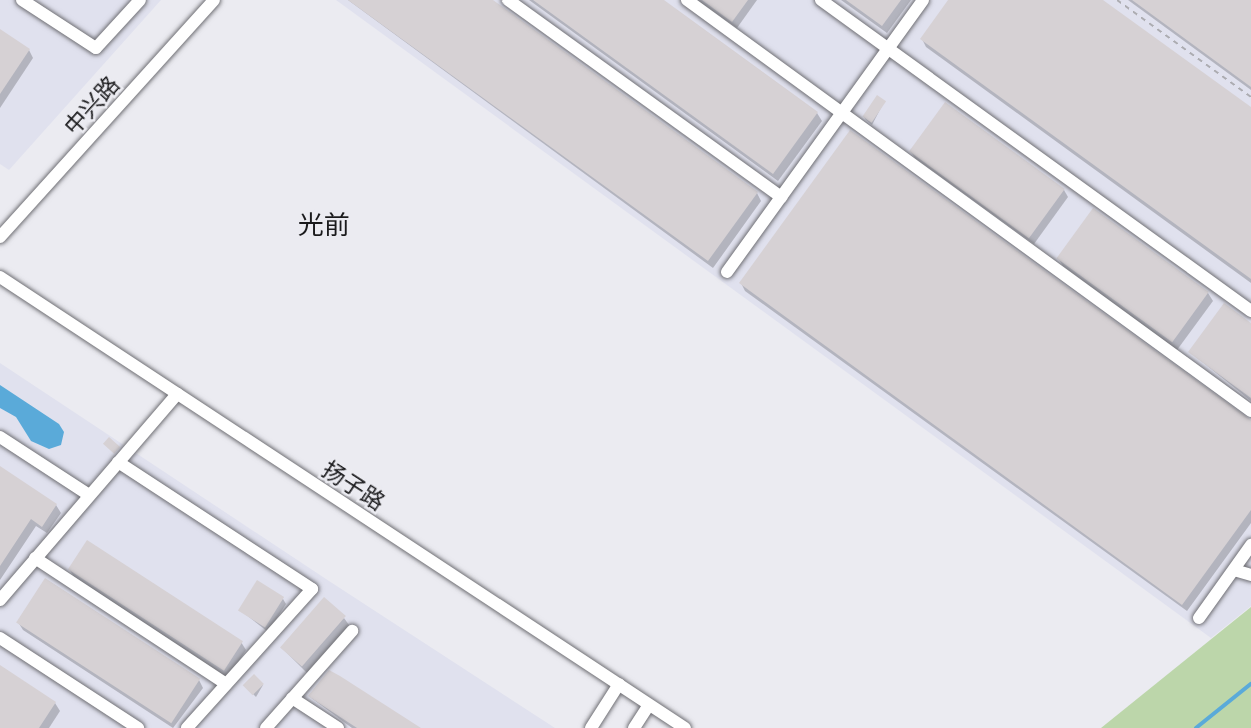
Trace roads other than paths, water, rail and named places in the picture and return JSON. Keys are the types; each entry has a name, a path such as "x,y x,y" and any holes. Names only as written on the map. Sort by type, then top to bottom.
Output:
{"street":[{"path":"22,0 96,48 139,0"},
{"name":"中兴路","path":"0,237 214,0"},
{"path":"508,0 781,197"},
{"path":"687,0 1251,411"},
{"path":"821,0 1251,311"},
{"path":"727,272 923,0"},
{"name":"扬子路","path":"0,277 685,728"},
{"path":"0,600 177,394"},
{"path":"0,437 89,495"},
{"path":"118,462 312,589 187,728"},
{"path":"1199,618 1251,545"},
{"path":"36,558 226,684"},
{"path":"1234,570 1251,575"},
{"path":"266,728 352,631"},
{"path":"0,638 138,728"},
{"path":"591,728 619,684"},
{"path":"292,698 338,728"},
{"path":"634,728 649,705"}],"water":[{"path":"0,385 59,424 64,432 61,445 49,449 31,441 16,417 0,408"}],"waterway":[{"path":"1196,728 1251,684"}],"district":[{"name":"光前","path":"324,225"}]}
